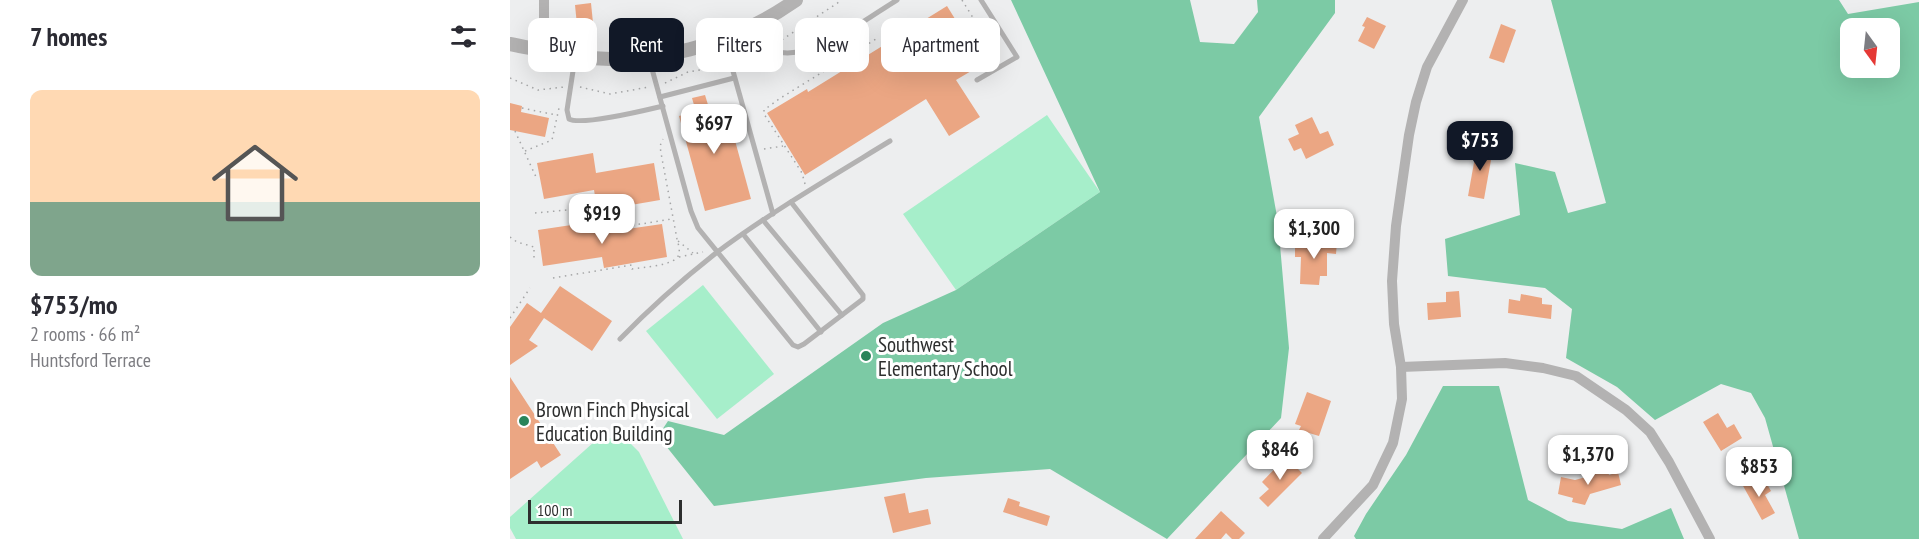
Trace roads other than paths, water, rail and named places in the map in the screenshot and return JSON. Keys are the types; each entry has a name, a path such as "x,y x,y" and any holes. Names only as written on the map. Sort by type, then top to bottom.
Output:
{"street":[{"path":"544,0 544,18"},
{"path":"768,18 796,0"},
{"path":"1323,539 1373,485 1393,443 1402,399 1392,281 1396,226 1409,135 1427,67 1463,0"},
{"path":"510,44 528,48"},
{"path":"1401,367 1505,363 1543,368 1576,376 1626,410 1650,432 1669,462 1710,539"}],"lane":[{"path":"783,52 798,53 819,48 897,0"},
{"path":"976,80 1017,57 981,0"},
{"path":"573,72 567,110 569,119 574,122 601,119 663,106"},
{"path":"653,72 691,211 698,228 798,347 863,299 863,295 791,202"},
{"path":"732,72 773,214"},
{"path":"660,97 734,78"},
{"path":"620,339 642,317 718,252 763,220 890,141"},
{"path":"763,220 842,315"},
{"path":"743,234 820,332"}],"place":[{"name":"Southwest Elementary School","path":"866,356"},
{"name":"Brown Finch Physical Education Building","path":"524,421"}]}
